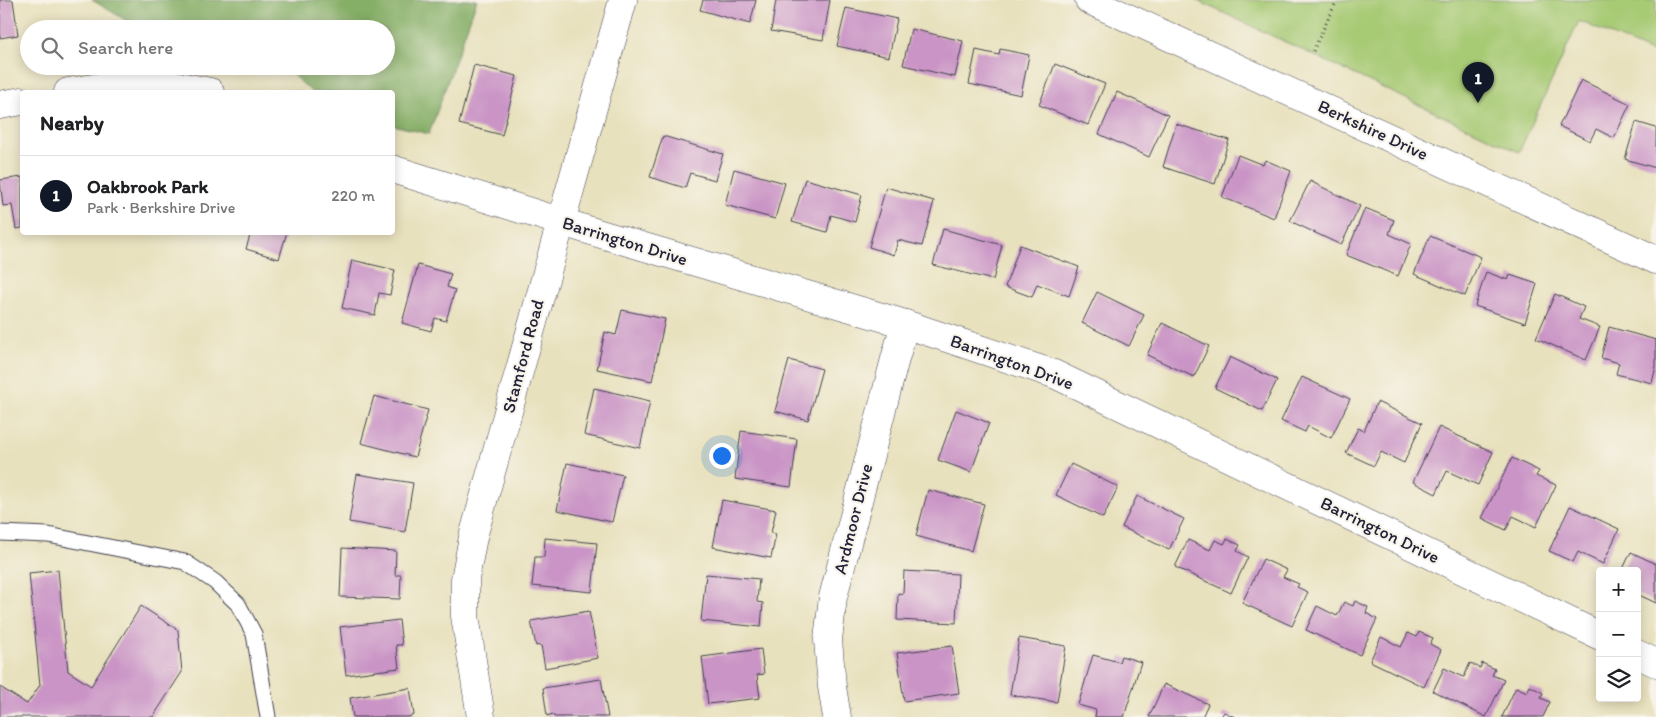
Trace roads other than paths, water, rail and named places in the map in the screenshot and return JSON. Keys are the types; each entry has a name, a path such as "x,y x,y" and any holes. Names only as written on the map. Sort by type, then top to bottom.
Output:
{"street":[{"name":"Stamford Road","path":"481,717 465,616 465,579 473,537 623,0"},
{"name":"Berkshire Drive","path":"1089,0 1656,260"},
{"path":"81,90 125,83 164,83 200,90"},
{"path":"0,105 20,101"},
{"name":"Barrington Drive","path":"395,170 560,222 905,324 1054,374 1596,634"},
{"name":"Ardmoor Drive","path":"837,717 828,640 833,597 894,359 905,324"},
{"path":"1641,656 1656,663"}],"lane":[{"path":"0,532 48,535 185,562 215,582 238,604 254,634 268,717"}],"place":[{"name":"Oakbrook Park","path":"1478,103"}]}
